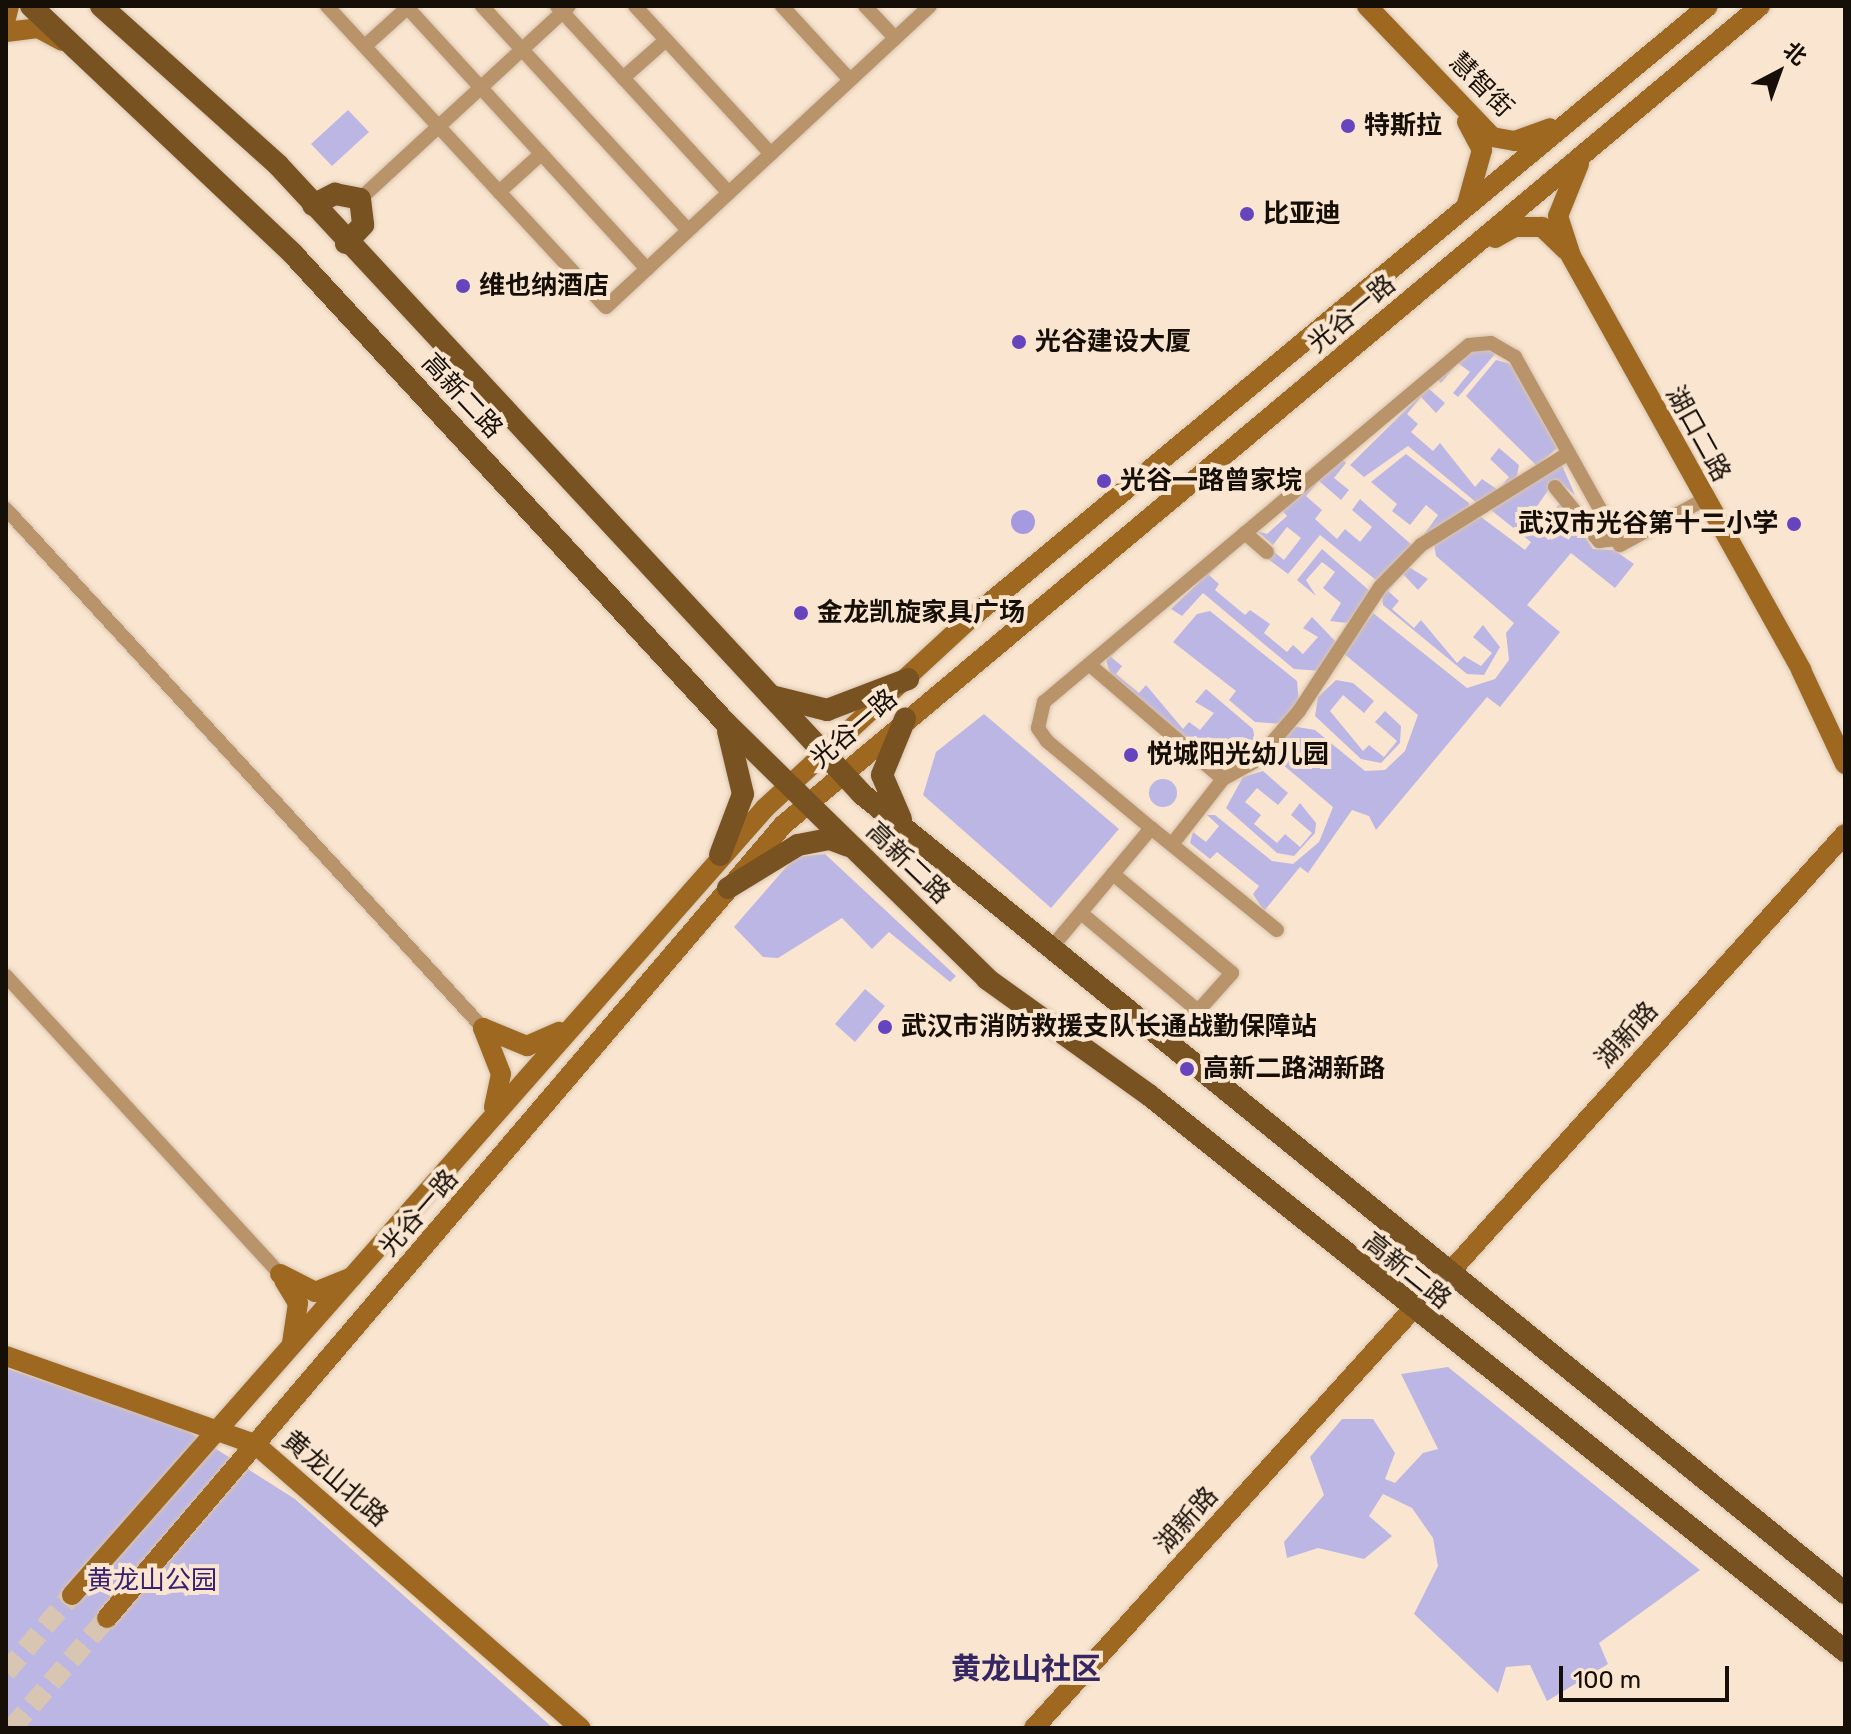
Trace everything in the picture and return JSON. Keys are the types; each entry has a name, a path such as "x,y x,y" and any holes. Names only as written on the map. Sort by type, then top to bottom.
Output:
{"main road":[{"path":"6,18 9,6"},
{"name":"高新二路","path":"31,6 313,275 725,722 1022,1009 1149,1095 1411,1311 1845,1651"},
{"name":"高新二路","path":"101,6 138,35 313,205 841,774 938,862 1173,1042 1449,1273 1845,1593"},
{"path":"114,6 138,35"},
{"name":"慧智街","path":"1358,6 1479,140 1482,164 1465,209"},
{"name":"慧智街","path":"1367,6 1492,137 1528,139 1579,113"},
{"name":"光谷一路","path":"72,1595 720,855 788,785 908,679 970,619 1708,6"},
{"name":"光谷一路","path":"107,1618 728,888 807,804 1760,6"},
{"path":"6,32 38,28 68,43"},
{"path":"1571,256 1559,206 1587,150"},
{"path":"313,205 335,194 360,199 363,225 346,243"},
{"path":"1463,255 1527,226 1552,233 1571,256"},
{"name":"湖口二路","path":"1571,256 1705,499 1845,764"},
{"path":"1324,326 1296,371 1347,352"},
{"path":"760,690 787,705 827,710 908,679"},
{"path":"905,719 884,761 883,784 891,807 938,862"},
{"path":"720,855 744,777 725,722"},
{"name":"湖新路","path":"1449,1273 1845,834"},
{"path":"728,888 816,839 853,848"},
{"path":"483,1028 527,1046 572,1023"},
{"path":"483,1028 501,1074 490,1116"},
{"path":"280,1274 315,1292 354,1276"},
{"path":"280,1274 298,1303 290,1349"},
{"name":"湖新路","path":"1034,1728 1411,1311"},
{"name":"黄龙山北路","path":"6,1356 221,1426 255,1444 580,1728"}],"street":[{"path":"327,6 606,307 930,6"},
{"path":"482,6 688,230"},
{"path":"635,6 771,154"},
{"path":"782,6 850,80"},
{"path":"865,6 895,38"},
{"path":"365,46 406,7 647,269"},
{"path":"360,199 562,8 729,193"},
{"path":"623,78 666,40"},
{"path":"499,192 541,154"},
{"path":"1277,930 1151,828 1038,728 1044,702 1480,341 1515,357 1620,545 1705,499"},
{"path":"1173,843 1223,779 1256,761 1299,711 1380,587 1421,545 1569,453"},
{"path":"1555,487 1599,541 1616,539"},
{"path":"6,509 483,1028"},
{"path":"1245,533 1267,552"},
{"path":"1090,665 1223,779"},
{"path":"1052,947 1151,828"},
{"path":"1113,874 1232,973 1173,1042"},
{"path":"1081,913 1198,1011"},
{"path":"6,976 280,1274"}],"green space":[{"path":"348,110 369,132 332,166 311,144"},
{"path":"1480,345 1495,354 1458,397 1453,393 1470,372 1458,363 1441,383 1437,379"},
{"path":"1496,360 1511,364 1557,448 1537,466 1466,396"},
{"path":"1428,388 1445,403 1436,413 1421,397 1407,414 1418,424 1411,432 1433,451 1440,443 1475,487 1482,479 1498,490 1509,477 1490,459 1499,448 1519,465 1516,480 1477,503 1408,446 1364,477 1350,465"},
{"path":"1406,454 1469,503 1470,509 1423,536 1438,515 1426,505 1410,525 1392,511 1397,504 1371,482"},
{"path":"1340,457 1346,463 1334,478 1349,490 1341,500 1319,481 1306,496 1322,510 1315,519 1337,539 1345,529 1360,542 1372,527 1352,510 1360,499 1413,546 1376,580 1320,535 1288,574 1264,556 1269,548 1284,560 1301,538 1287,527 1273,545 1257,531 1267,534 1287,516 1280,508"},
{"path":"1561,463 1575,495 1556,479 1535,509 1547,519 1561,502 1593,549 1614,550 1634,564 1615,588 1571,553 1527,605 1560,632 1500,707 1487,697 1376,830 1369,816 1352,810 1308,873 1300,867 1264,911 1253,894 1259,886 1217,852 1210,859 1190,843 1193,832 1206,842 1219,826 1207,815 1215,815 1272,861 1293,864 1319,842 1333,807 1282,764 1272,765 1269,749 1292,726 1315,730 1365,771 1385,770 1405,751 1418,715 1343,653 1373,613 1467,688 1495,679 1509,660 1506,633 1514,623 1436,556 1434,543 1481,517 1525,550 1531,542 1491,510"},
{"path":"1242,541 1209,575 1219,584 1215,590 1245,615 1250,610 1270,624 1264,633 1287,652 1293,645 1303,654 1318,637 1303,628 1312,617 1337,643 1321,671 1294,669 1203,593 1182,616 1171,609"},
{"path":"1322,549 1372,593 1347,623 1330,621 1341,603 1323,588 1335,572 1322,562 1306,580 1316,596 1297,580"},
{"path":"1409,567 1428,579 1418,590 1403,574 1388,591 1399,601 1392,609 1414,628 1421,620 1457,663 1464,656 1481,666 1492,653 1473,637 1483,625 1500,647 1484,675 1467,674 1383,605 1382,594"},
{"path":"1210,611 1297,681 1299,703 1282,724 1255,722 1229,700 1236,691 1173,642 1197,614"},
{"path":"1126,640 1111,657 1122,666 1116,674 1139,693 1146,685 1183,729 1189,722 1200,730 1214,713 1195,702 1206,689 1253,729 1256,746 1246,738 1229,757 1238,766 1220,766 1111,677 1106,660"},
{"path":"1336,680 1353,683 1374,701 1364,713 1343,695 1330,711 1363,751 1369,745 1384,757 1397,741 1375,722 1385,711 1401,726 1400,743 1381,763 1361,759 1315,716 1318,697"},
{"path":"984,714 1119,829 1051,908 923,795 936,752"},
{"path":"1263,771 1288,793 1278,805 1257,788 1245,802 1261,815 1254,824 1277,843 1285,834 1300,847 1312,833 1291,815 1300,803 1316,823 1315,833 1294,856 1277,853 1226,808 1243,777"},
{"path":"1163,779 1173,783 1177,793 1173,803 1163,807 1153,803 1149,793 1153,783"},
{"path":"825,854 956,976 950,982 889,932 872,949 842,918 778,958 763,957 734,927 795,857"},
{"path":"865,989 885,1006 855,1042 835,1024"},
{"path":"1448,1367 1700,1570 1599,1643 1608,1664 1547,1701 1530,1665 1506,1667 1498,1693 1414,1614 1438,1566 1433,1538 1412,1508 1383,1494 1369,1516 1392,1536 1364,1559 1318,1548 1287,1558 1284,1542 1324,1495 1310,1457 1342,1419 1373,1419 1395,1453 1385,1479 1395,1483 1423,1453 1438,1449 1401,1374"},
{"name":"黄龙山公园","path":"6,1368 183,1428 295,1499 553,1728 6,1728"}],"shaded area":[{"path":"1023,510 1032,513 1035,522 1032,531 1023,534 1014,531 1011,522 1014,513"}],"tunnel":[{"path":"6,1672 72,1595"},
{"path":"12,1728 107,1618"}],"place":[{"name":"特斯拉","path":"1348,126"},
{"name":"比亚迪","path":"1247,214"},
{"name":"维也纳酒店","path":"463,286"},
{"name":"光谷建设大厦","path":"1019,342"},
{"name":"光谷一路曾家垸","path":"1104,481"},
{"name":"武汉市光谷第十二小学","path":"1794,524"},
{"name":"金龙凯旋家具广场","path":"801,613"},
{"name":"悦城阳光幼儿园","path":"1131,755"},
{"name":"武汉市消防救援支队长通战勤保障站","path":"885,1027"},
{"name":"高新二路湖新路","path":"1187,1069"}],"district":[{"name":"黄龙山社区","path":"1026,1669"}]}
